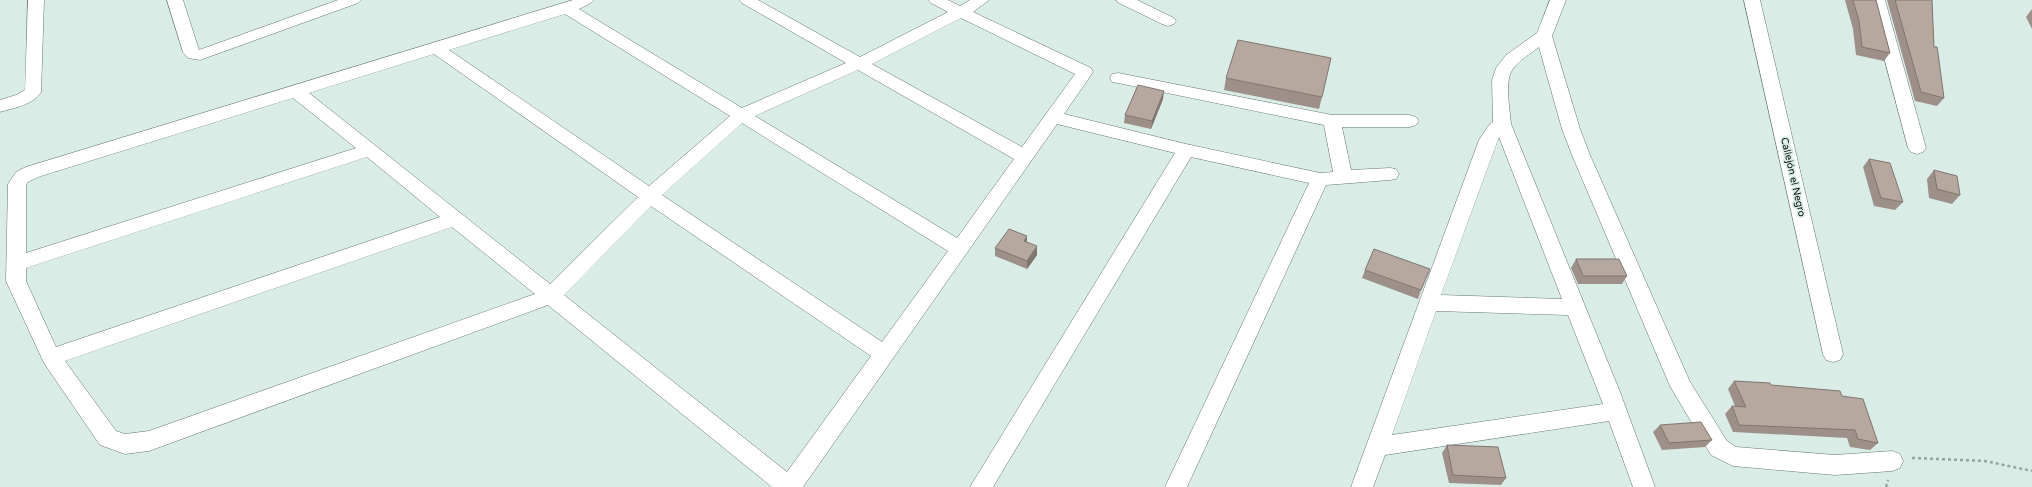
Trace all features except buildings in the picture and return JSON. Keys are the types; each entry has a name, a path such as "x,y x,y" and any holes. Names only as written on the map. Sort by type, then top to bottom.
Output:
{"street":[{"path":"0,106 22,99 33,92 36,0"},
{"path":"175,0 191,52 200,55 353,0"},
{"path":"586,0 567,8 437,49 32,172 22,177 17,184 16,281 51,358 108,438 125,444 149,441 551,296 650,196 741,115 860,63 961,12 981,0"},
{"path":"747,0 1025,157"},
{"path":"296,91 789,487 1085,72 936,0"},
{"path":"1124,0 1168,21"},
{"path":"1558,0 1544,36 1512,59 1504,68 1500,80 1502,124 1616,411 1644,487"},
{"path":"1877,0 1917,148"},
{"name":"Callejón el Negro","path":"1749,1 1833,354"},
{"path":"567,8 960,248"},
{"path":"1544,36 1571,129 1581,155 1681,386 1719,448 1733,456 1835,465 1892,461"},
{"path":"437,49 650,196 884,354"},
{"path":"1118,78 1332,120 1410,122"},
{"path":"1053,118 1186,150 1320,179 1390,174"},
{"path":"1332,120 1343,177"},
{"path":"1362,487 1488,140 1495,129 1502,124"},
{"path":"16,264 370,150"},
{"path":"981,487 1186,150"},
{"path":"1176,487 1320,179"},
{"path":"51,358 454,219"},
{"path":"1429,303 1575,307"},
{"path":"1377,447 1616,411"}],"path":[{"path":"1892,461 1910,458 1985,461 2032,471"}]}
